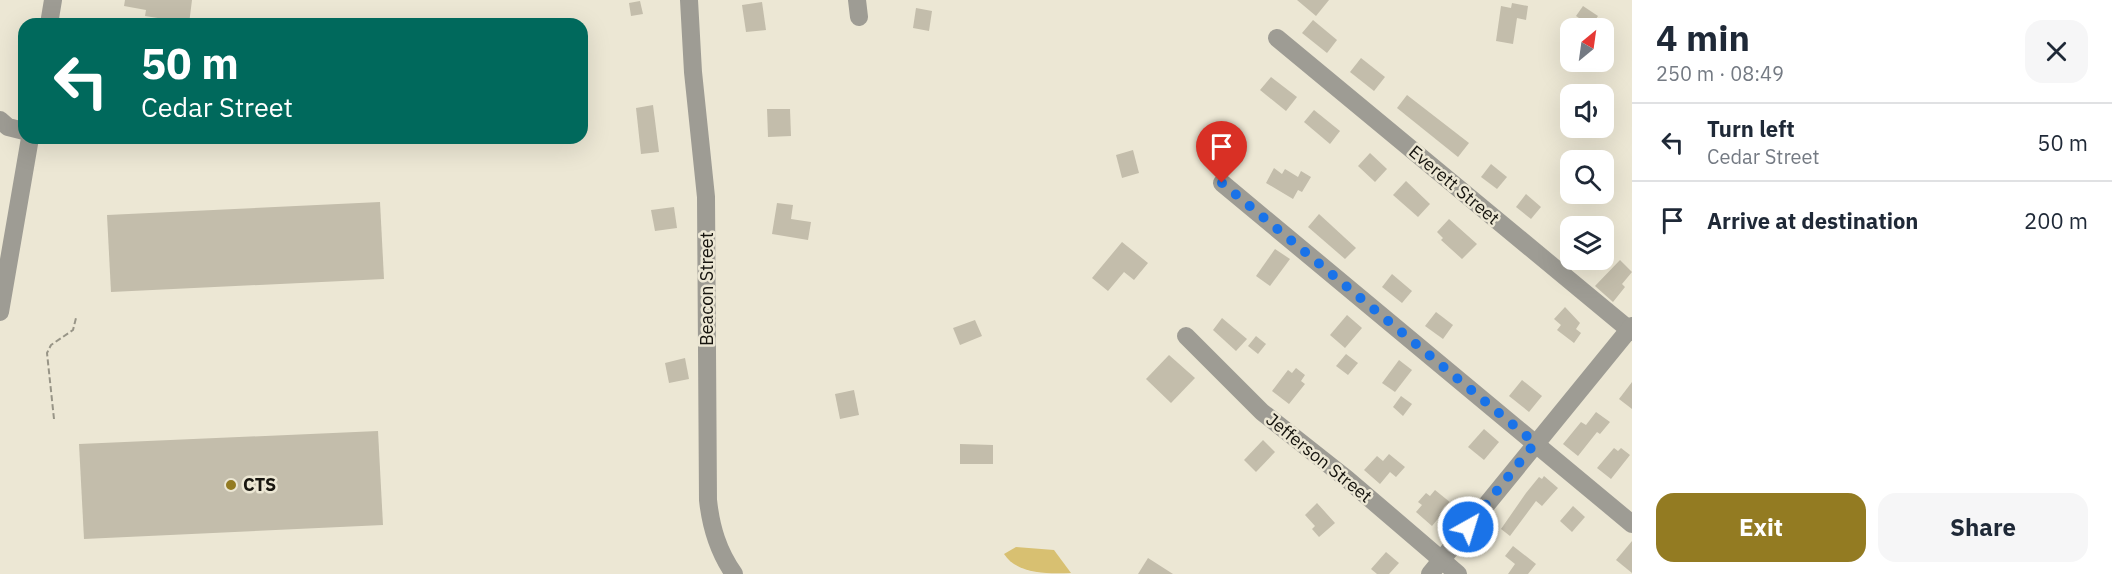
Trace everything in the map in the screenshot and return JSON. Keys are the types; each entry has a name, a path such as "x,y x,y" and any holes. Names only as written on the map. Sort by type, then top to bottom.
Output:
{"street":[{"path":"51,18 53,0"},
{"name":"Beacon Street","path":"689,0 693,72 706,197 708,500 713,532 725,561 734,574"},
{"name":"Everett Street","path":"1277,38 1631,329"},
{"path":"0,120 8,127 18,130"},
{"path":"0,312 29,144"},
{"path":"1222,183 1632,525"},
{"path":"1435,567 1631,329"},
{"name":"Jefferson Street","path":"1186,336 1262,412 1347,479 1435,567 1458,574"}],"path":[{"path":"54,419 47,353 51,345 72,330 76,318"}],"shaded area":[{"path":"1016,547 1054,550 1071,573 1043,573 1017,566 1004,554"}],"building":[{"path":"125,0 192,0 190,18 145,16 146,10 124,6"},
{"path":"1297,0 1329,0 1316,16"},
{"path":"640,1 643,14 631,16 629,3"},
{"path":"762,2 766,30 746,32 742,5"},
{"path":"1512,3 1528,6 1526,20 1517,18 1513,44 1496,41 1501,6 1511,8"},
{"path":"1583,6 1598,16 1597,18 1579,18 1576,16"},
{"path":"916,8 932,11 929,31 913,28"},
{"path":"1313,20 1337,40 1327,53 1302,33"},
{"path":"1361,58 1385,77 1374,91 1350,72"},
{"path":"1271,77 1297,97 1286,111 1260,90"},
{"path":"1407,95 1469,143 1458,157 1397,108"},
{"path":"653,105 659,152 641,154 636,108"},
{"path":"767,109 790,109 791,136 768,137"},
{"path":"1314,110 1340,131 1330,144 1304,122"},
{"path":"1229,136 1239,147 1230,154 1221,144"},
{"path":"1133,150 1139,173 1122,178 1116,155"},
{"path":"1370,153 1387,169 1375,182 1358,166"},
{"path":"1491,164 1507,177 1497,189 1481,177"},
{"path":"1274,168 1282,174 1285,169 1298,177 1301,171 1311,177 1302,192 1298,190 1293,199 1266,183"},
{"path":"1406,181 1430,204 1418,217 1393,195"},
{"path":"1526,194 1541,207 1531,219 1516,207"},
{"path":"380,202 384,279 111,292 107,215"},
{"path":"777,203 793,205 791,219 811,222 808,240 772,234"},
{"path":"674,207 677,228 655,231 651,210"},
{"path":"1319,214 1356,248 1345,259 1308,227"},
{"path":"1449,219 1477,244 1462,259 1441,240 1443,238 1437,232"},
{"path":"1122,242 1148,263 1134,280 1124,272 1108,291 1092,278"},
{"path":"1275,249 1290,259 1270,286 1256,276"},
{"path":"1620,260 1632,272 1622,284 1625,287 1613,302 1595,286 1610,270 1614,270 1614,266"},
{"path":"1392,274 1412,291 1402,303 1382,287"},
{"path":"1565,307 1580,323 1576,329 1581,333 1574,343 1557,330 1561,325 1554,319"},
{"path":"1436,312 1453,325 1443,339 1425,326"},
{"path":"1347,315 1362,328 1345,348 1330,335"},
{"path":"1222,318 1247,339 1236,351 1213,330"},
{"path":"975,320 982,336 960,345 953,328"},
{"path":"1256,336 1266,344 1258,354 1248,346"},
{"path":"1346,354 1358,363 1348,375 1336,366"},
{"path":"1169,355 1195,378 1171,403 1146,379"},
{"path":"685,358 689,379 669,383 665,363"},
{"path":"1399,360 1412,370 1395,392 1382,383"},
{"path":"1296,368 1305,375 1301,381 1305,384 1289,404 1272,391 1288,370 1292,373"},
{"path":"1522,380 1542,396 1529,412 1509,396"},
{"path":"1632,382 1632,409 1619,399"},
{"path":"854,390 859,415 840,419 835,394"},
{"path":"1401,396 1412,404 1403,416 1393,407"},
{"path":"1596,412 1610,422 1600,434 1597,432 1578,456 1563,444 1581,422 1586,425"},
{"path":"1484,429 1499,442 1484,460 1468,447"},
{"name":"CTS","path":"378,431 383,525 84,539 79,444"},
{"path":"1263,440 1275,452 1256,472 1244,460"},
{"path":"960,444 993,445 993,464 960,464"},
{"path":"1614,448 1618,451 1621,448 1630,455 1611,479 1597,468"},
{"path":"1389,454 1405,467 1396,477 1390,472 1380,484 1364,470 1377,456 1383,461"},
{"path":"1544,476 1558,488 1542,506 1536,501 1510,536 1501,529 1526,493 1539,477 1542,479"},
{"path":"1435,490 1451,503 1432,526 1416,512 1422,505 1418,502 1426,493 1430,496"},
{"path":"1317,503 1335,523 1319,537 1312,529 1315,526 1305,515"},
{"path":"1573,506 1585,517 1572,532 1560,521"},
{"path":"1632,541 1632,573 1616,560"},
{"path":"1513,546 1536,564 1528,574 1508,574 1515,564 1505,556"},
{"path":"1386,552 1399,563 1389,574 1377,574 1371,569"},
{"path":"1148,558 1173,574 1138,574"}],"place":[{"name":"CTS","path":"231,485"}],"route":[{"path":"1222,183 1535,443 1468,527"}]}
